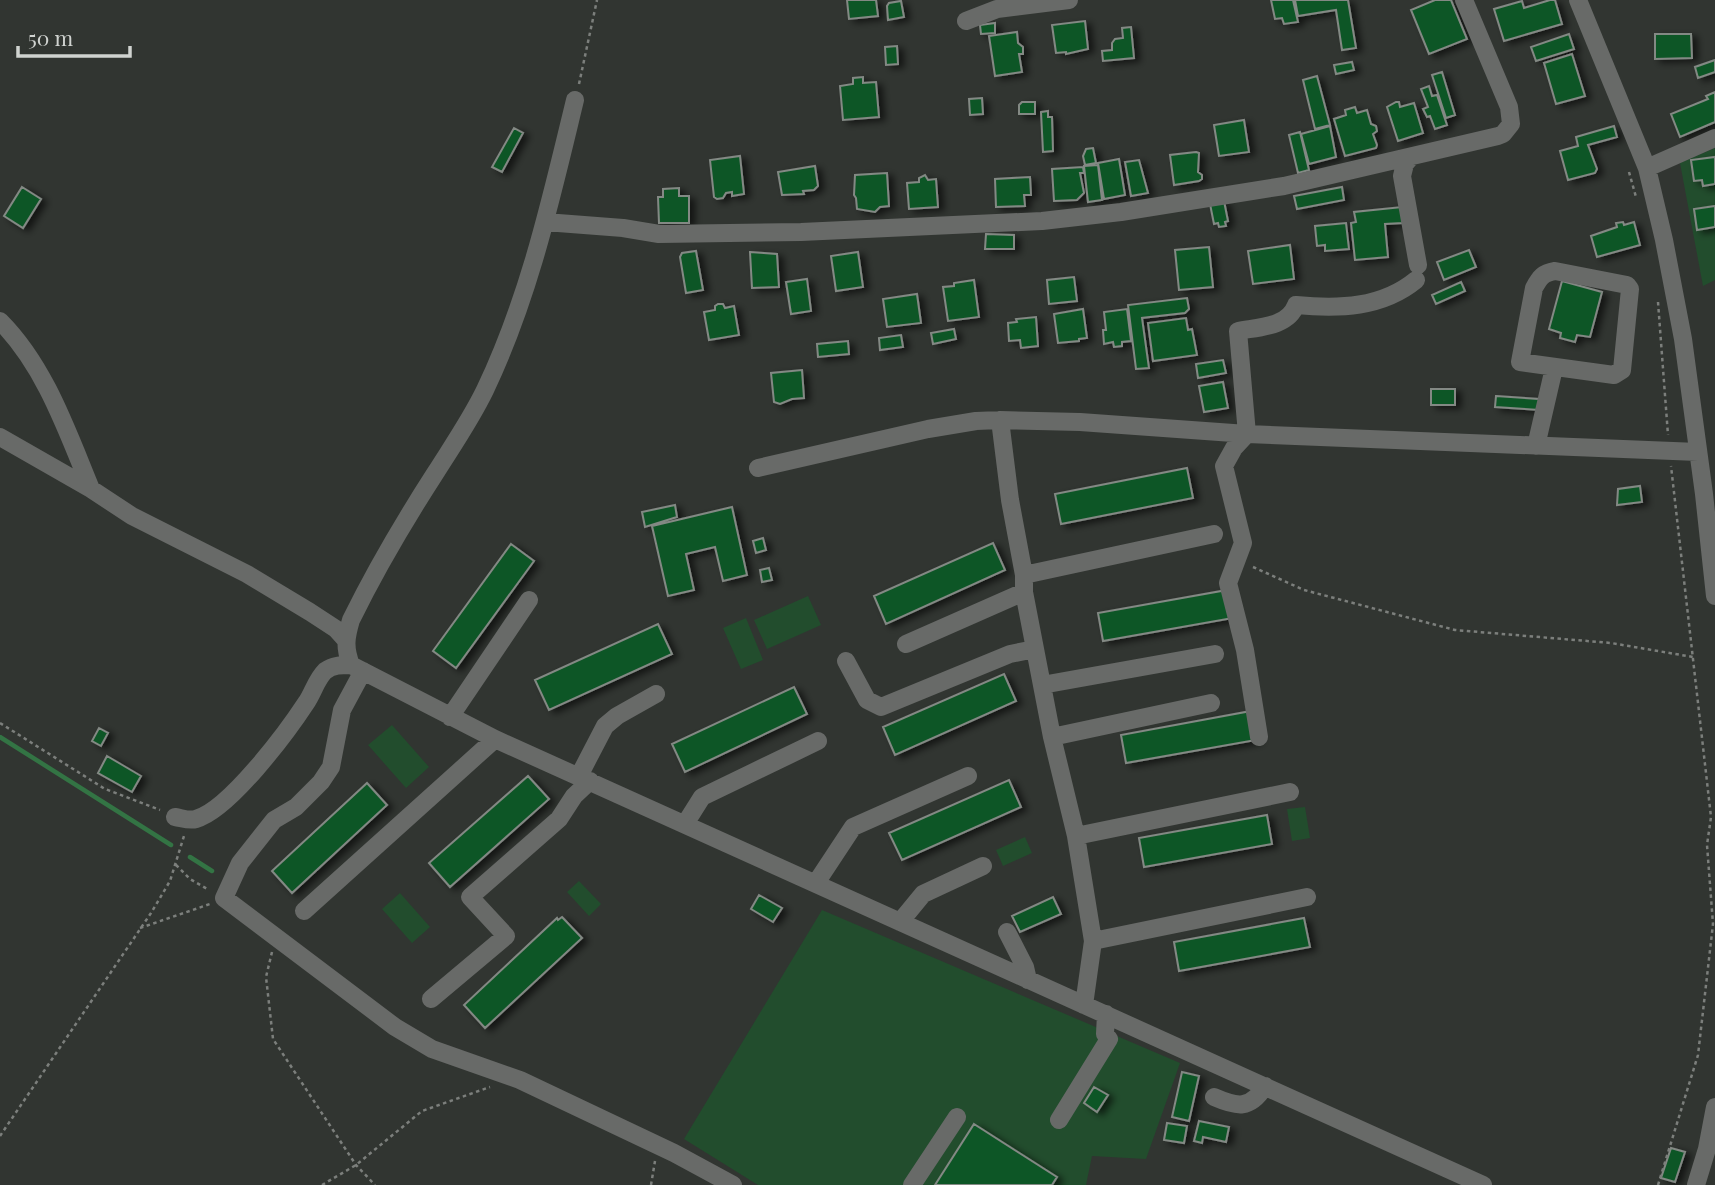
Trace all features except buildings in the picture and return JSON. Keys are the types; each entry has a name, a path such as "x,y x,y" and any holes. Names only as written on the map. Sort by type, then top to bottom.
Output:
{"street":[{"path":"966,21 998,9 1069,0"},
{"path":"545,222 623,228 659,234 802,232 1042,221 1245,194 1324,179 1498,136 1511,124 1509,107 1464,0"},
{"path":"1578,0 1664,240 1683,340 1698,452 1710,493 1715,596"},
{"path":"345,639 365,593 460,436 484,391 523,297 545,222 575,100"},
{"path":"1638,170 1715,138"},
{"path":"1259,737 1245,650 1228,583 1243,544 1224,466 1234,448 1247,434 1238,331 1285,320 1293,314 1296,306 1335,308 1386,298 1401,292 1417,273 1402,176 1405,164 1411,157"},
{"path":"1555,271 1627,285 1631,291 1622,370 1619,374 1554,368 1520,362 1534,288 1539,278 1546,272 1555,271"},
{"path":"0,321 32,361 58,412 91,489"},
{"path":"1536,446 1554,368"},
{"path":"758,468 928,429 1000,420 1247,434 1698,452"},
{"path":"1000,420 1010,500 1035,649 1052,737 1076,836 1093,941 1084,1005"},
{"path":"0,437 91,489 132,516 247,574 336,629 345,639 357,668 342,710 335,749 326,774 311,794 274,820 240,863 224,898 395,1027 432,1049 520,1080 659,1146 733,1185"},
{"path":"906,644 1024,583 1214,534"},
{"path":"450,717 529,600"},
{"path":"846,662 867,700 881,707 1010,654 1035,649"},
{"path":"1042,685 1214,654"},
{"path":"175,817 198,819 234,792 287,730 308,700 319,678 337,665 357,668 495,739 1483,1185"},
{"path":"431,999 506,936 470,897 559,819 584,778 606,726 617,716 656,694"},
{"path":"1052,737 1211,703"},
{"path":"304,911 495,739"},
{"path":"685,824 702,797 818,741"},
{"path":"816,883 853,827 968,776"},
{"path":"1076,836 1290,792"},
{"path":"900,922 923,894 983,866"},
{"path":"1093,941 1307,897"},
{"path":"1007,932 1025,967 1028,980"},
{"path":"1059,1120 1109,1039 1105,1034 1106,1014"},
{"path":"1214,1097 1230,1104 1244,1105 1259,1096 1265,1086"},
{"path":"1696,1185 1707,1149 1715,1107"},
{"path":"912,1185 957,1117"}],"path":[{"path":"575,100 597,0"},
{"path":"1636,197 1638,170"},
{"path":"1658,301 1670,451 1711,817 1707,845 1713,924 1698,1055 1658,1185"},
{"path":"1237,559 1304,590 1455,630 1611,643 1693,657"},
{"path":"0,723 105,789 147,803 175,817"},
{"path":"0,1136 170,881 183,842"},
{"path":"176,864 190,878 224,898"},
{"path":"140,928 224,898"},
{"path":"276,935 266,977 273,1039 356,1165 375,1185"},
{"path":"322,1185 356,1165 422,1111 472,1092 520,1080"},
{"path":"651,1185 659,1146"}],"green space":[{"path":"1715,148 1715,280 1703,286 1680,163"},
{"path":"808,596 821,625 767,649 754,620"},
{"path":"746,618 763,660 741,669 723,628"},
{"path":"392,725 429,767 406,788 368,745"},
{"path":"1305,807 1310,838 1292,841 1287,809"},
{"path":"1025,837 1032,853 1003,866 996,850"},
{"path":"579,881 601,904 589,916 567,892"},
{"path":"400,893 430,927 412,943 382,909"},
{"path":"822,910 1180,1063 1146,1159 1092,1156 1086,1185 758,1185 684,1139"}],"waterway":[{"path":"0,737 171,845"},
{"path":"190,857 212,871"}]}
